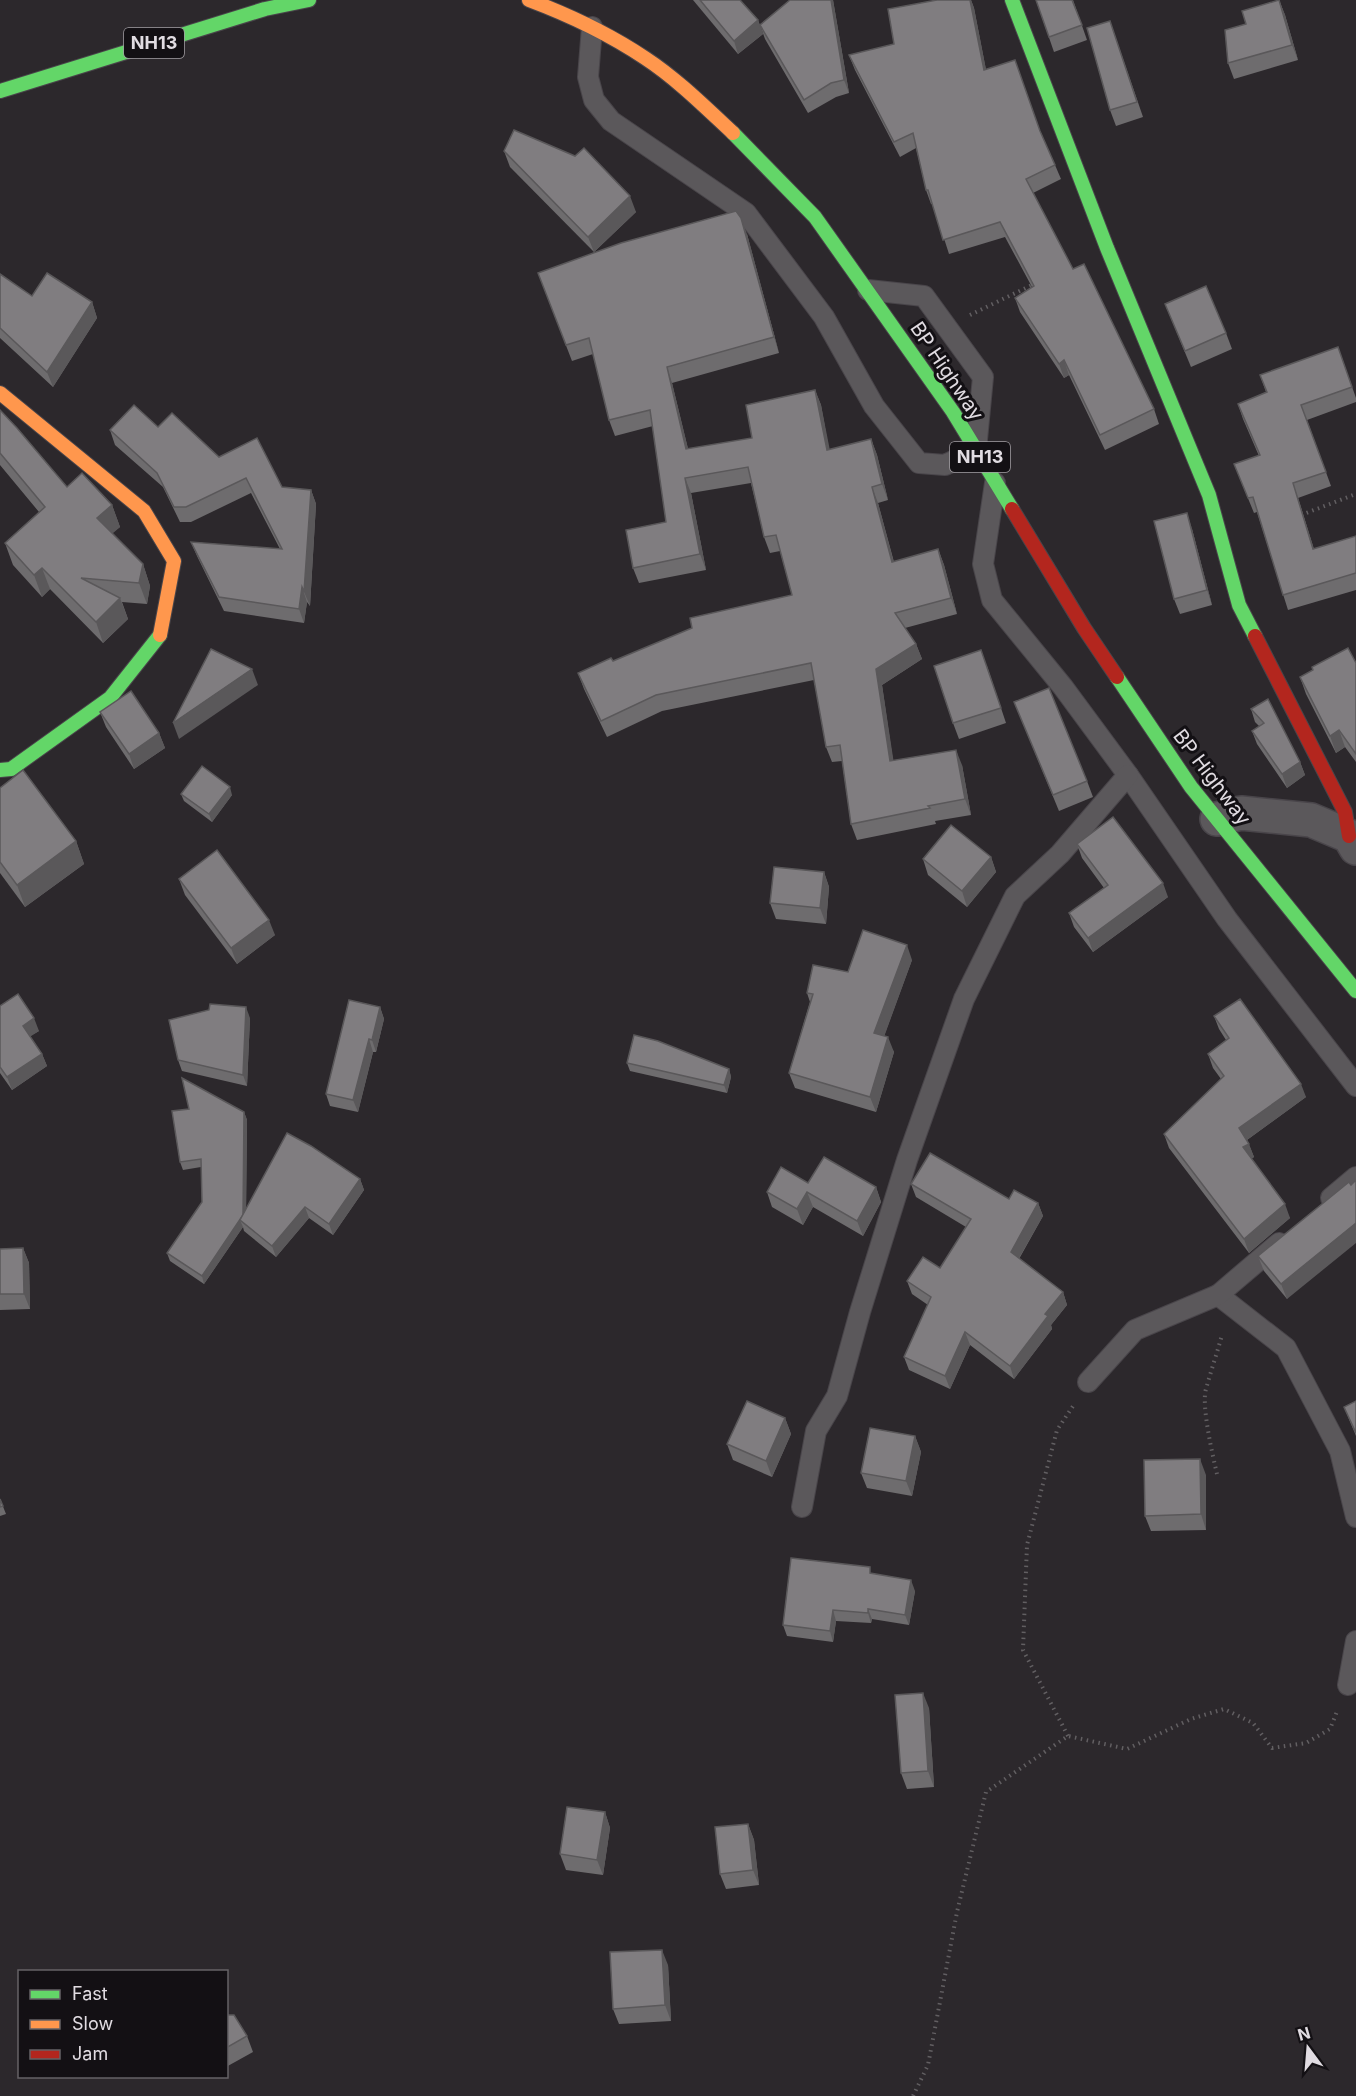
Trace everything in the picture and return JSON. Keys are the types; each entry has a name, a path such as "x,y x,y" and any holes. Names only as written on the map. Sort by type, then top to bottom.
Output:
{"main road":[{"name":"NH13","path":"0,91 265,9 308,0"},
{"name":"BP Highway","path":"529,0 560,5 592,27 646,58 747,145 815,217 952,412 996,480 1084,628 1191,787 1356,992"},
{"path":"1012,0 1107,248 1209,495 1239,605 1345,812 1352,842"},
{"path":"0,393 144,511 174,561 160,636 110,698 11,769 0,770"}],"street":[{"path":"1217,819 1241,813 1311,820 1352,842"}],"lane":[{"path":"592,27 588,77 594,100 611,121 746,213 824,317 874,406 919,463 945,465 976,450 983,376 924,297 868,290"},
{"path":"996,480 983,564 992,600 1043,661 1128,775 1227,919 1356,1086"},
{"path":"802,1506 816,1431 837,1396 860,1312 907,1160 964,999 1016,896 1060,854 1128,775"},
{"path":"1313,1214 1356,1177"},
{"path":"1088,1382 1135,1330 1218,1295 1296,1228"},
{"path":"1218,1295 1286,1348 1340,1451 1356,1517"},
{"path":"1348,1685 1356,1641"}],"path":[{"path":"946,327 1043,279"},
{"path":"1295,518 1356,494"},
{"path":"1217,1474 1210,1444 1205,1391 1210,1381 1222,1332"},
{"path":"1068,1736 1023,1650 1027,1545 1057,1430 1088,1382"},
{"path":"913,2096 928,2066 957,1912 986,1792 1068,1736 1127,1749 1191,1719 1224,1709 1253,1724 1272,1748 1306,1743 1330,1729 1348,1685"}],"building":[{"path":"700,0 740,0 758,20 734,41"},
{"path":"790,0 831,0 844,80 831,83 804,100 760,25"},
{"path":"937,0 970,0 984,70 1015,60 1040,131 1055,165 1026,179 1073,269 1084,264 1154,409 1100,435 1064,360 1059,364 1015,298 1034,286 1000,222 943,240 928,190 926,190 913,133 894,142 849,55 894,44 888,9"},
{"path":"1036,0 1072,0 1082,25 1049,37"},
{"path":"1279,0 1292,45 1228,63 1225,30 1246,24 1242,11"},
{"path":"1110,21 1137,102 1110,110 1087,28"},
{"path":"514,130 575,156 584,148 630,196 588,237 504,151"},
{"path":"736,211 741,218 774,337 667,367 686,449 752,438 746,405 815,390 827,450 871,439 882,484 872,487 892,562 938,549 951,598 895,613 916,644 876,669 890,761 956,750 965,799 851,824 840,745 826,747 811,663 656,695 601,721 578,673 611,658 613,661 692,628 690,618 792,595 776,535 764,537 748,467 685,478 700,554 633,568 626,530 666,522 650,410 609,420 589,338 566,345 538,273 621,243"},
{"path":"47,273 92,302 47,372 0,328 0,274 32,296"},
{"path":"1206,286 1226,333 1185,351 1165,304"},
{"path":"1338,347 1352,387 1301,405 1326,472 1293,483 1313,549 1356,536 1356,573 1283,595 1253,497 1248,498 1234,464 1260,455 1238,404 1267,392 1260,375"},
{"path":"134,405 158,427 172,413 219,457 257,438 282,487 311,490 304,592 302,587 299,609 219,597 191,542 282,549 246,478 186,507 174,507 157,473 110,430"},
{"path":"0,410 67,487 82,473 112,505 97,518 143,564 139,583 81,578 120,598 96,622 42,568 34,575 5,543 45,507 0,453"},
{"path":"1187,513 1207,590 1174,599 1154,521"},
{"path":"1348,648 1356,663 1356,754 1339,730 1330,736 1300,677 1313,670 1312,667"},
{"path":"211,649 252,669 173,723"},
{"path":"981,650 1001,708 953,723 934,666"},
{"path":"1049,688 1087,781 1053,795 1014,702"},
{"path":"131,691 159,733 129,754 100,712"},
{"path":"1268,699 1300,762 1282,774 1252,731 1264,723 1251,709"},
{"path":"202,766 230,787 209,814 181,794"},
{"path":"23,770 76,841 17,885 0,862 0,788"},
{"path":"1113,817 1163,883 1088,938 1069,913 1108,885 1077,844"},
{"path":"951,825 991,857 962,891 923,859"},
{"path":"217,850 269,920 231,948 179,879"},
{"path":"774,867 824,872 820,908 770,903"},
{"path":"863,930 907,945 874,1033 888,1037 870,1097 789,1073 813,994 807,993 813,965 848,972"},
{"path":"18,994 34,1018 23,1026 42,1054 7,1077 0,1067 0,1006"},
{"path":"1240,999 1301,1084 1239,1128 1249,1144 1243,1147 1285,1204 1244,1239 1164,1134 1224,1076 1208,1054 1229,1038 1214,1016"},
{"path":"349,1000 380,1007 353,1100 326,1094"},
{"path":"210,1004 246,1007 243,1075 178,1060 169,1020 209,1010"},
{"path":"634,1035 658,1041 729,1069 724,1085 627,1063"},
{"path":"182,1078 244,1112 243,1215 202,1276 167,1253 202,1202 201,1159 180,1162 172,1111 189,1109"},
{"path":"287,1133 360,1179 329,1224 305,1207 272,1246 240,1220"},
{"path":"930,1153 1009,1199 1014,1190 1038,1203 1011,1252 1063,1292 1045,1314 1048,1316 1010,1366 965,1332 945,1376 904,1357 931,1297 907,1281 923,1257 940,1268 971,1219 911,1184"},
{"path":"824,1157 876,1187 857,1221 807,1192 797,1209 767,1192 781,1167 808,1183"},
{"path":"1356,1180 1356,1223 1281,1284 1258,1256 1349,1182 1351,1185"},
{"path":"23,1248 24,1294 0,1294 0,1249"},
{"path":"747,1401 785,1418 766,1461 727,1444"},
{"path":"1356,1401 1356,1433 1344,1407"},
{"path":"870,1428 915,1436 906,1481 861,1473"},
{"path":"1200,1459 1201,1514 1145,1516 1144,1460"},
{"path":"791,1558 870,1567 870,1573 911,1580 905,1615 868,1609 868,1613 833,1610 830,1631 783,1625"},
{"path":"923,1693 928,1771 901,1773 895,1695"},
{"path":"567,1807 605,1812 597,1860 560,1854"},
{"path":"748,1824 753,1870 720,1874 715,1827"},
{"path":"662,1950 665,2005 613,2009 610,1952"},
{"path":"228,2015 234,2015 247,2036 228,2047"}],"traffic: fast":[{"path":"0,91 265,9 309,0"},
{"path":"1012,0 1107,248 1209,495 1239,605 1255,636"},
{"path":"733,133 815,217 953,412 1012,509"},
{"path":"0,770 11,769 110,698 160,635"},
{"path":"1117,677 1191,787 1356,991"}],"traffic: slow":[{"path":"529,0 588,26 645,58 680,84 733,133"},
{"path":"0,393 144,511 174,561 160,635"}],"traffic: jam":[{"path":"1012,509 1084,628 1117,677"},
{"path":"1255,636 1345,812 1349,836"}]}
